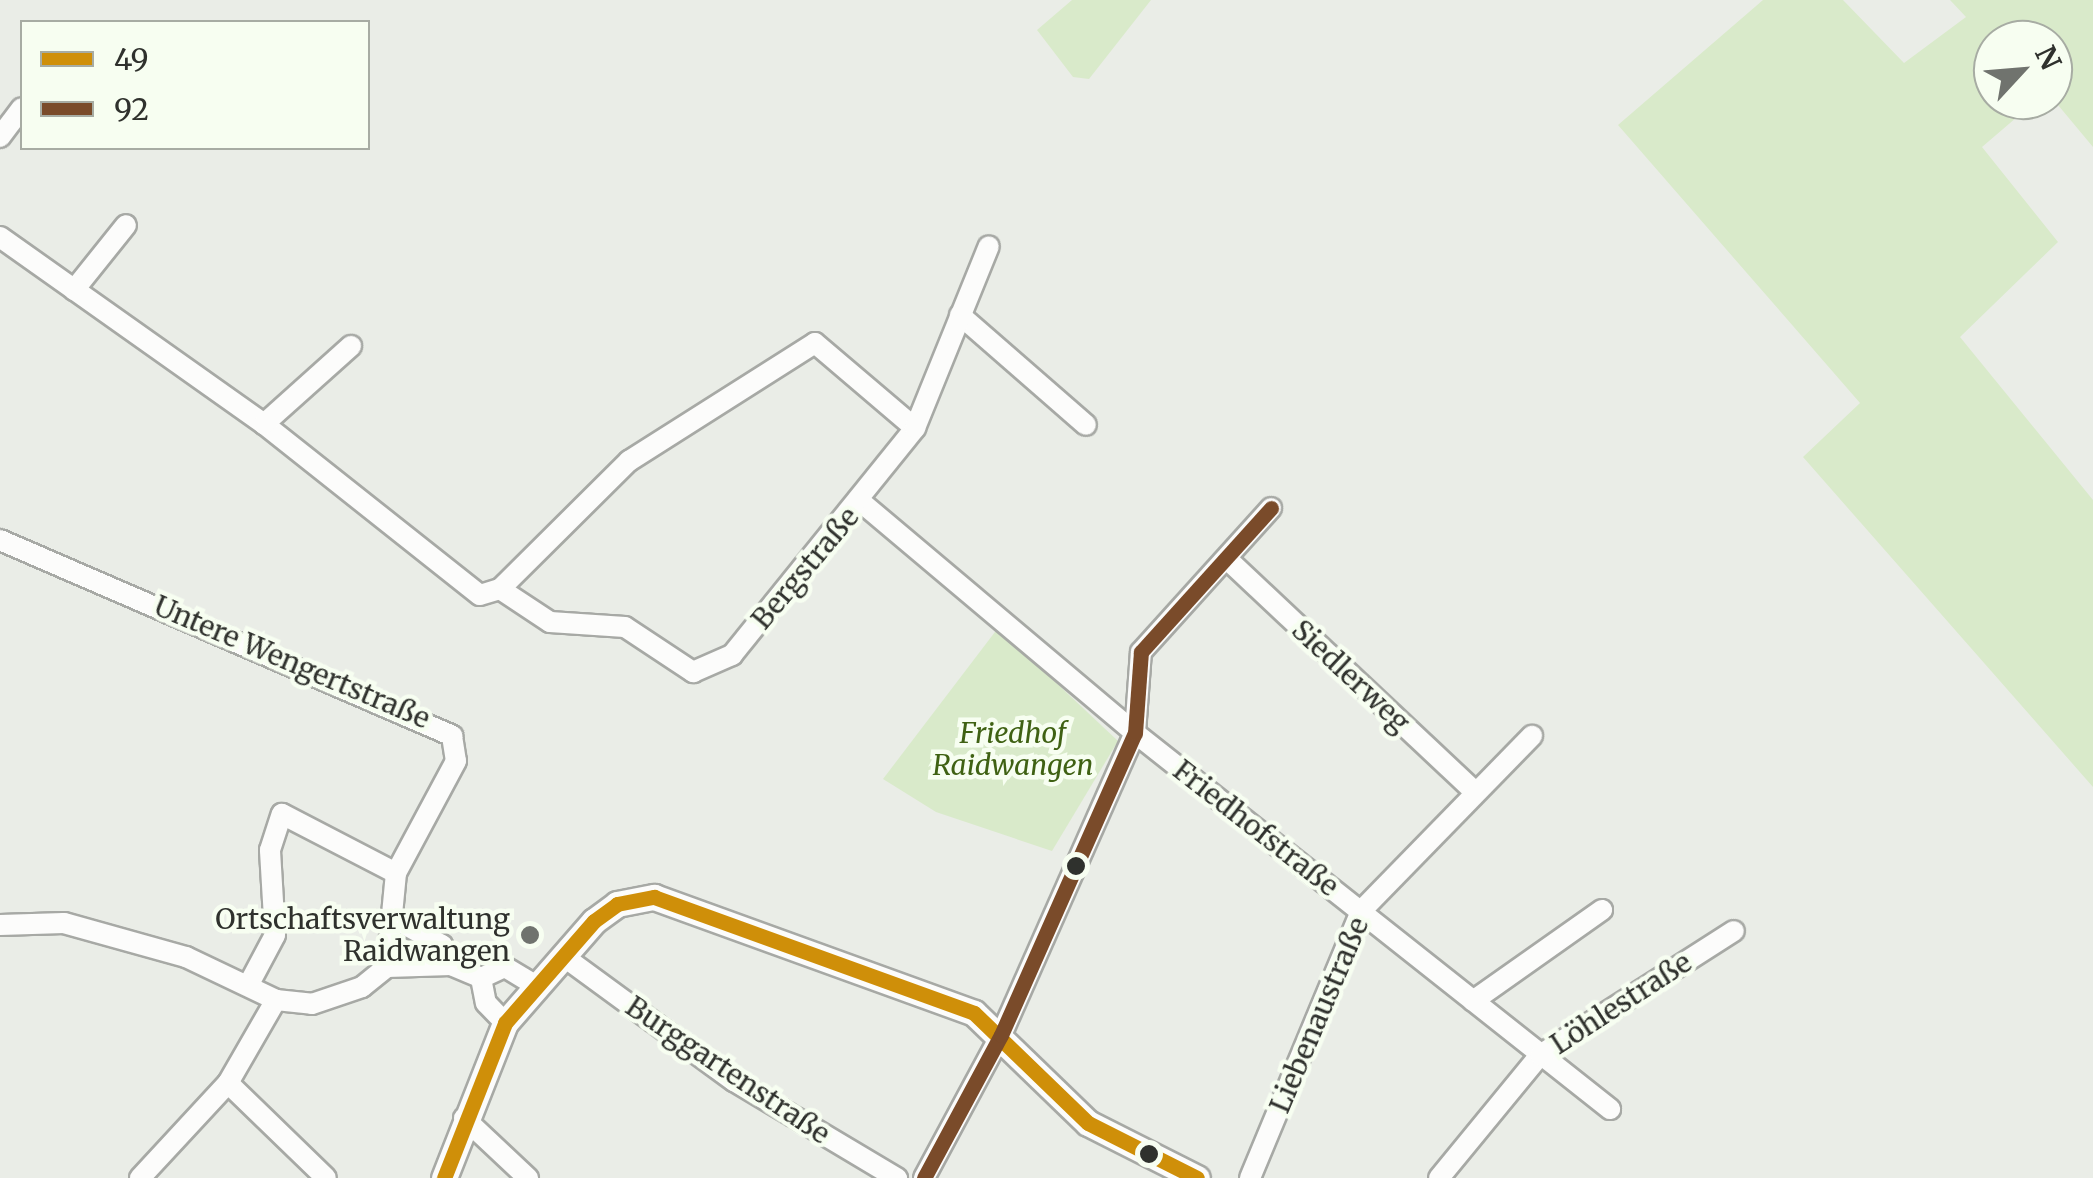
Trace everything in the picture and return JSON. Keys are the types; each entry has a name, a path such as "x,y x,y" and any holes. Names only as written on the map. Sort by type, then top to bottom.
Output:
{"street":[{"path":"0,137 20,111"},
{"path":"74,290 126,226"},
{"path":"0,237 264,424 462,588 500,589 629,461 814,343 915,428"},
{"name":"Bergstraße","path":"500,589 550,622 626,627 692,672 732,655 861,502 915,428 989,246"},
{"path":"960,315 1086,425"},
{"path":"264,424 351,346"},
{"name":"Friedhofstraße","path":"861,502 1135,734 1610,1109"},
{"path":"924,1178 1001,1035 1135,734 1141,652 1271,508"},
{"name":"Untere Wengertstraße","path":"0,540 452,736 456,761 396,872 395,919 386,966"},
{"name":"Siedlerweg","path":"1227,559 1475,792"},
{"name":"Liebenaustraße","path":"1250,1178 1361,911 1532,736"},
{"path":"250,982 275,934 270,850 282,814 396,872"},
{"path":"444,1178 464,1118 505,1023 563,956 618,904 654,897 942,999 1001,1035 1088,1123 1197,1178"},
{"path":"1472,1001 1602,910"},
{"path":"395,919 442,946 452,965"},
{"path":"0,925 64,923 250,982 276,1000 324,1003 386,966 452,965 481,978 505,967 536,986"},
{"name":"Löhlestraße","path":"1440,1178 1540,1055 1734,931"},
{"name":"Burggartenstraße","path":"563,956 734,1081 897,1178"},
{"path":"481,978 486,1003 505,1023"},
{"path":"140,1178 228,1083 276,1000"},
{"path":"228,1083 326,1178"},
{"path":"464,1118 528,1178"}],"green space":[{"path":"1072,0 1151,0 1089,79 1073,77 1037,30"},
{"path":"1763,0 1843,0 1904,63 1966,17 1950,0 2093,0 2093,147 2070,120 2073,20 1973,20 1973,120 2014,120 1982,147 2058,242 1960,337 2093,500 2093,787 1803,457 1860,403 1618,125"},
{"name":"Friedhof Raidwangen","path":"998,628 1118,741 1052,851 936,812 883,779"}],"transit line":[{"name":"92","path":"924,1178 1001,1035 1135,733 1141,652 1271,508"},
{"name":"49","path":"444,1178 505,1023 594,921 617,904 654,897 974,1013 1088,1123 1197,1178"}],"place":[{"name":"Ortschaftsverwaltung Raidwangen","path":"530,935"}]}
